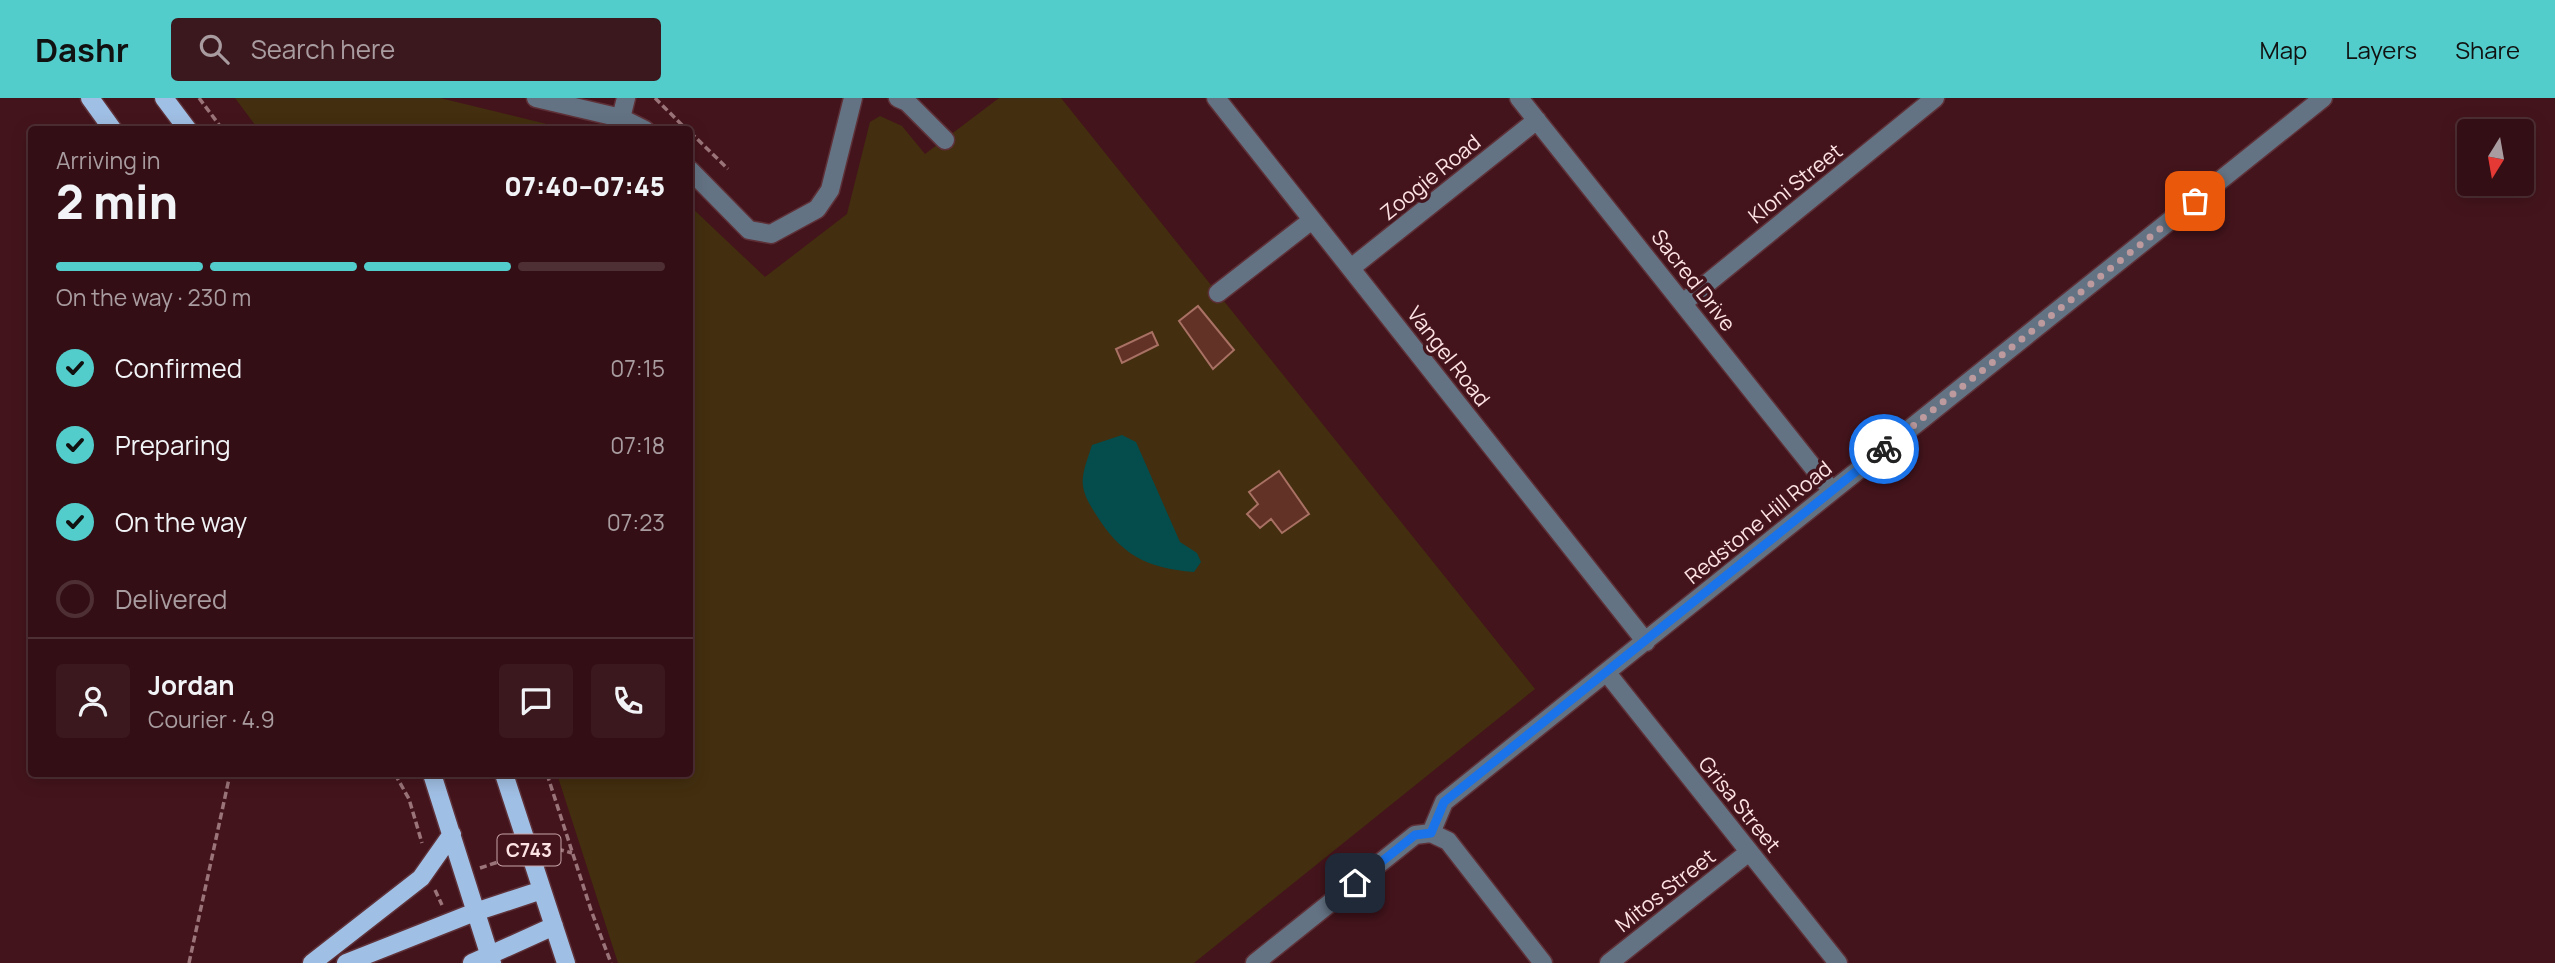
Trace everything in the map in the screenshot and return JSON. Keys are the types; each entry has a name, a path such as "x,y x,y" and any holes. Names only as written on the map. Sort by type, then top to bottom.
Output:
{"main road":[{"path":"90,98 110,126"},
{"path":"164,98 185,126"},
{"path":"433,777 491,960"},
{"name":"C743","path":"505,777 565,963"},
{"path":"312,963 421,878 452,834"},
{"path":"346,963 475,912 542,890"},
{"path":"472,963 491,960 554,926"}],"street":[{"path":"536,98 621,118 637,126"},
{"path":"621,118 626,98"},
{"path":"693,173 749,230 771,234 817,209 830,190 853,98"},
{"path":"898,98 907,102 945,140"},
{"name":"Vangel Road","path":"1216,98 1646,642"},
{"name":"Sacred Drive","path":"1519,98 1832,491"},
{"name":"Kloni Street","path":"1683,303 1935,98"},
{"name":"Redstone Hill Road","path":"1431,833 1444,802 2323,98"},
{"name":"Zoogie Road","path":"1351,268 1537,120"},
{"path":"1218,293 1312,220"},
{"name":"Grisa Street","path":"1606,673 1838,963"},
{"path":"1255,963 1415,835 1431,833 1448,841 1543,963"},
{"name":"Mitos Street","path":"1609,963 1749,852"}],"path":[{"path":"199,98 220,126"},
{"path":"655,98 683,126"},
{"path":"693,136 728,169"},
{"path":"189,963 229,777"},
{"path":"397,777 409,799 423,838 420,852"},
{"path":"548,777 611,963"},
{"path":"421,878 433,886 463,873 547,846 572,853"}],"shaded area":[{"path":"235,98 440,98 555,126 256,126"},
{"path":"999,98 1061,98 1535,689 1194,963 618,963 558,777 693,777 693,209 765,277 847,214 870,122 880,116 902,126 925,154"}],"water":[{"path":"1122,435 1136,442 1180,542 1197,553 1201,562 1194,572 1162,567 1136,557 1115,539 1090,505 1083,482 1084,469 1092,445"}],"building":[{"path":"1198,306 1234,350 1213,369 1179,321"},
{"path":"1152,332 1158,345 1122,363 1116,349"},
{"path":"1279,471 1309,514 1282,533 1271,519 1260,528 1247,514 1258,504 1249,492"}],"way so far":[{"path":"1884,449 2195,201"}],"route":[{"path":"1355,883 1415,835 1431,833 1444,802 1884,449"}]}
